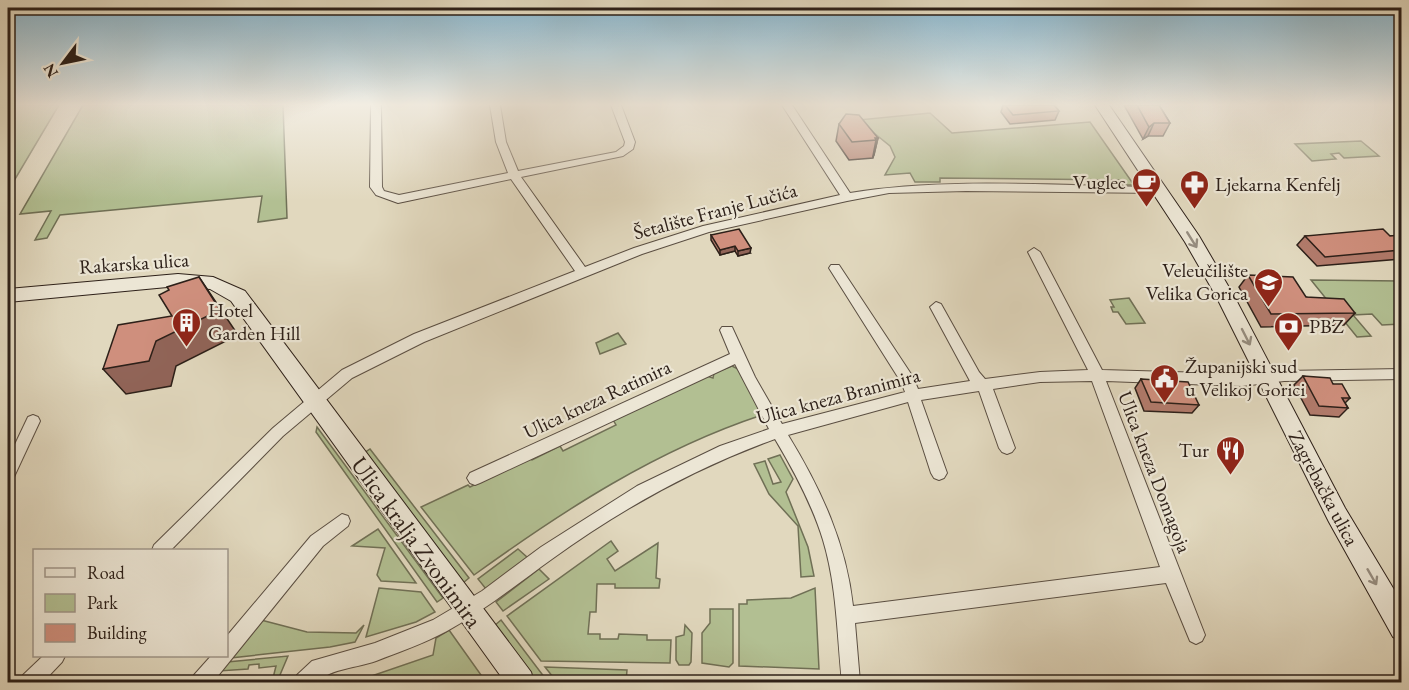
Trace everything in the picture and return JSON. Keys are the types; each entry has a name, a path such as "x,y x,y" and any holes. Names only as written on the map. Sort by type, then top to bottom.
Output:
{"main road":[{"name":"Zagrebačka ulica","path":"1124,137 1160,190 1225,296 1336,515 1401,628"},
{"name":"Rakarska ulica","path":"8,296 178,280 197,280 222,286 238,296 248,308 313,401"},
{"name":"Ulica kralja Zvonimira","path":"313,401 520,682"}],"street":[{"path":"376,137 376,187 380,193 398,199 515,177 624,151 630,142 628,137"},
{"path":"500,137 515,177 583,273"},
{"path":"808,137 847,197"},
{"name":"Šetalište Franje Lučića","path":"161,549 278,432 339,379 391,350 583,273 707,229 847,197 931,188 1160,190"},
{"name":"Ulica kneza Domagoja","path":"846,616 1172,574 1097,375 1034,252"},
{"path":"835,268 914,395 939,473"},
{"path":"936,307 974,376 982,384 1007,448"},
{"path":"727,330 737,357 779,430 829,533 846,616 851,682"},
{"name":"Ulica kneza Ratimira","path":"475,478 737,357"},
{"name":"Ulica kneza Branimira","path":"304,682 319,668 404,641 439,627 643,491 714,456 779,430 914,395 1040,377 1097,375 1242,380 1266,377 1401,374"},
{"path":"10,466 33,421"},
{"path":"228,650 317,541 342,521"},
{"path":"1172,574 1196,635"},
{"path":"30,682 55,657"},
{"path":"201,682 222,657"}],"green space":[{"path":"8,137 40,137 8,191"},
{"path":"64,137 284,137 287,218 258,222 262,196 60,215 47,238 35,240 51,211 20,214"},
{"path":"879,137 1101,137 1134,185 1122,185 1119,180 940,178 940,182 915,182 910,173 885,175 895,157 890,146"},
{"path":"1361,141 1379,156 1344,158 1339,153 1331,154 1336,159 1312,161 1295,144"},
{"path":"1311,280 1401,281 1401,324 1382,325 1372,314 1353,315 1371,336 1357,337"},
{"path":"1129,298 1145,323 1126,324 1118,312 1113,312 1111,307 1114,307 1110,300"},
{"path":"618,333 626,344 600,354 596,343"},
{"path":"732,366 738,369 762,415 685,446 612,484 542,528 474,575 421,507 468,485 470,487 528,458 532,460 560,446 563,451 616,425 612,418 707,376 713,378 714,373"},
{"path":"317,427 443,598 437,602 316,432"},
{"path":"370,449 469,578 463,583 364,453"},
{"path":"780,455 793,479 786,492 808,547 814,576 801,577 798,526 769,494 754,464 765,461 773,484 781,482 768,459"},
{"path":"378,529 416,583 381,581 377,575 385,548 352,546"},
{"path":"611,541 618,551 607,559 615,571 658,543 656,578 660,579 659,588 615,588 615,584 597,584 596,612 590,612 588,634 600,634 600,639 618,639 619,634 647,635 647,640 671,640 670,663 541,661 507,616"},
{"path":"518,549 528,558 486,589 478,579"},
{"path":"539,569 549,579 503,611 496,602"},
{"path":"379,588 421,592 435,612 416,622 366,637"},
{"path":"815,588 819,669 739,666 739,604 747,604 747,600 791,598"},
{"path":"710,609 733,609 733,663 729,667 702,663 702,633 710,623"},
{"path":"261,620 307,632 356,633 364,625 355,642 230,658"},
{"path":"501,620 548,682 536,682 494,626"},
{"path":"685,625 692,633 691,662 689,665 679,665 676,660 676,637 684,635"},
{"path":"449,630 486,682 354,682 433,655 436,638"},
{"path":"288,656 277,682 272,682 276,666 259,668 259,664 249,665 248,669 219,671 227,662"},
{"path":"545,667 627,670 626,682 557,682"}],"building":[{"path":"849,137 878,138 875,138 876,140 852,142"},
{"path":"739,229 751,248 738,251 735,246 720,250 711,235"},
{"path":"1383,229 1390,236 1401,235 1401,250 1325,257 1305,236"},
{"path":"1248,275 1293,277 1306,297 1344,299 1355,313 1271,314"},
{"path":"199,277 220,310 156,341 149,361 103,369 118,325 172,316 159,295 169,290 167,287"},
{"path":"1303,376 1330,378 1333,384 1342,384 1350,398 1342,398 1348,408 1319,406"},
{"path":"1141,379 1188,382 1199,405 1151,402"}],"place":[{"name":"Vuglec","path":"1147,208"},
{"name":"Ljekarna Kenfelj","path":"1194,210"},
{"name":"Veleučilište Velika Gorica","path":"1269,308"},
{"name":"Hotel Garden Hill","path":"187,348"},
{"name":"PBZ","path":"1288,352"},
{"name":"Županijski sud u Velikoj Gorici","path":"1164,404"},
{"name":"Tur","path":"1230,476"}]}
